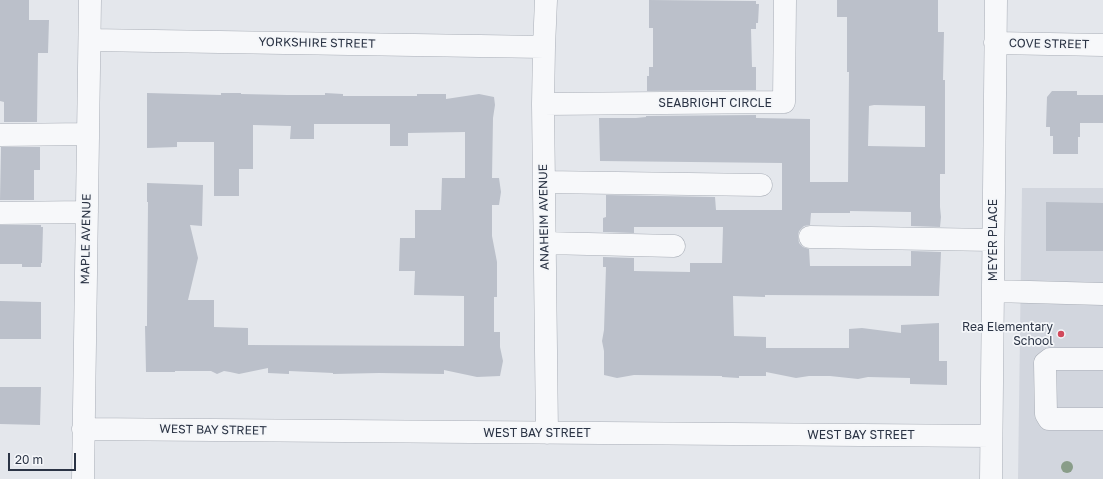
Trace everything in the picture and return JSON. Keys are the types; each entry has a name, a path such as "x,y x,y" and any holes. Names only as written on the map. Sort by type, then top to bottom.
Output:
{"street":[{"name":"MAPLE AVENUE","path":"83,479 90,0"},
{"name":"ANAHEIM AVENUE","path":"546,0 543,104 547,434"},
{"name":"SEABRIGHT CIRCLE","path":"543,104 784,102 785,0"},
{"name":"MEYER PLACE","path":"991,479 996,0"},
{"name":"YORKSHIRE STREET","path":"90,40 544,47"},
{"name":"COVE STREET","path":"995,43 1103,44"},
{"path":"0,135 88,134"},
{"path":"544,182 760,185"},
{"path":"0,213 87,212"},
{"path":"810,237 993,240"},
{"path":"545,243 674,246"},
{"path":"993,291 1103,294"},
{"path":"1103,359 1050,359 1045,363 1046,414 1049,418 1103,419"},
{"name":"WEST BAY STREET","path":"83,429 547,434 991,436"}],"shaded area":[{"name":"Rea Elementary School","path":"1022,188 1103,188 1103,479 1018,479"}],"building":[{"path":"0,0 29,0 29,20 49,20 48,53 38,53 37,122 4,122 4,102 0,101"},
{"path":"649,0 756,1 756,4 759,4 758,23 756,23 756,29 751,29 752,67 756,67 756,90 647,91 647,76 649,76 649,67 653,67 653,28 649,28"},
{"path":"837,0 938,0 938,32 944,32 943,80 945,80 945,174 940,174 940,227 911,226 911,212 850,211 850,213 811,213 810,225 804,226 799,231 799,243 803,247 809,249 810,266 911,266 911,251 941,252 939,296 733,296 734,336 766,337 766,348 849,348 849,329 862,328 901,333 901,325 939,323 939,361 947,361 947,385 910,384 910,378 868,377 858,379 830,376 809,376 796,378 766,372 766,376 739,376 739,378 722,376 634,375 617,378 604,375 604,351 602,341 604,330 606,267 603,267 603,257 634,258 634,271 690,272 690,263 722,263 723,227 634,227 634,233 603,232 603,218 606,217 606,195 715,197 716,210 782,210 782,163 600,161 599,118 756,115 756,118 810,119 810,182 848,182 849,72 847,72 847,17 837,17","holes":["869,106 925,106 925,147 868,146"]},
{"path":"1052,91 1077,91 1077,95 1103,95 1103,123 1080,123 1078,154 1053,154 1053,136 1050,136 1050,127 1046,127 1047,97"},
{"path":"147,93 325,95 325,93 343,94 343,96 417,96 417,94 446,94 446,99 479,94 494,97 492,178 499,178 501,192 499,205 492,205 492,236 497,262 497,297 494,297 494,332 500,332 500,347 503,361 500,376 477,377 444,370 444,374 333,374 289,371 289,374 268,373 268,368 239,374 224,371 217,374 211,371 146,372 145,326 147,326 147,183 203,185 202,226 190,225 198,258 188,300 214,300 214,327 248,328 248,345 464,346 464,296 414,295 415,271 399,271 400,238 415,238 415,210 441,210 442,178 465,178 465,132 408,133 408,146 390,146 390,124 314,124 314,139 290,139 291,126 253,125 253,169 239,169 239,196 214,196 214,142 177,142 177,147 147,148"},
{"path":"1,147 40,147 40,170 34,170 34,200 0,200"},
{"path":"1046,202 1103,203 1103,251 1046,251"},
{"path":"0,225 41,225 41,227 43,227 41,267 22,267 22,264 0,264"},
{"path":"0,301 41,302 41,339 0,339"},
{"path":"0,387 41,387 40,425 0,424"}],"place":[{"name":"Rea Elementary School","path":"1061,334"}]}
